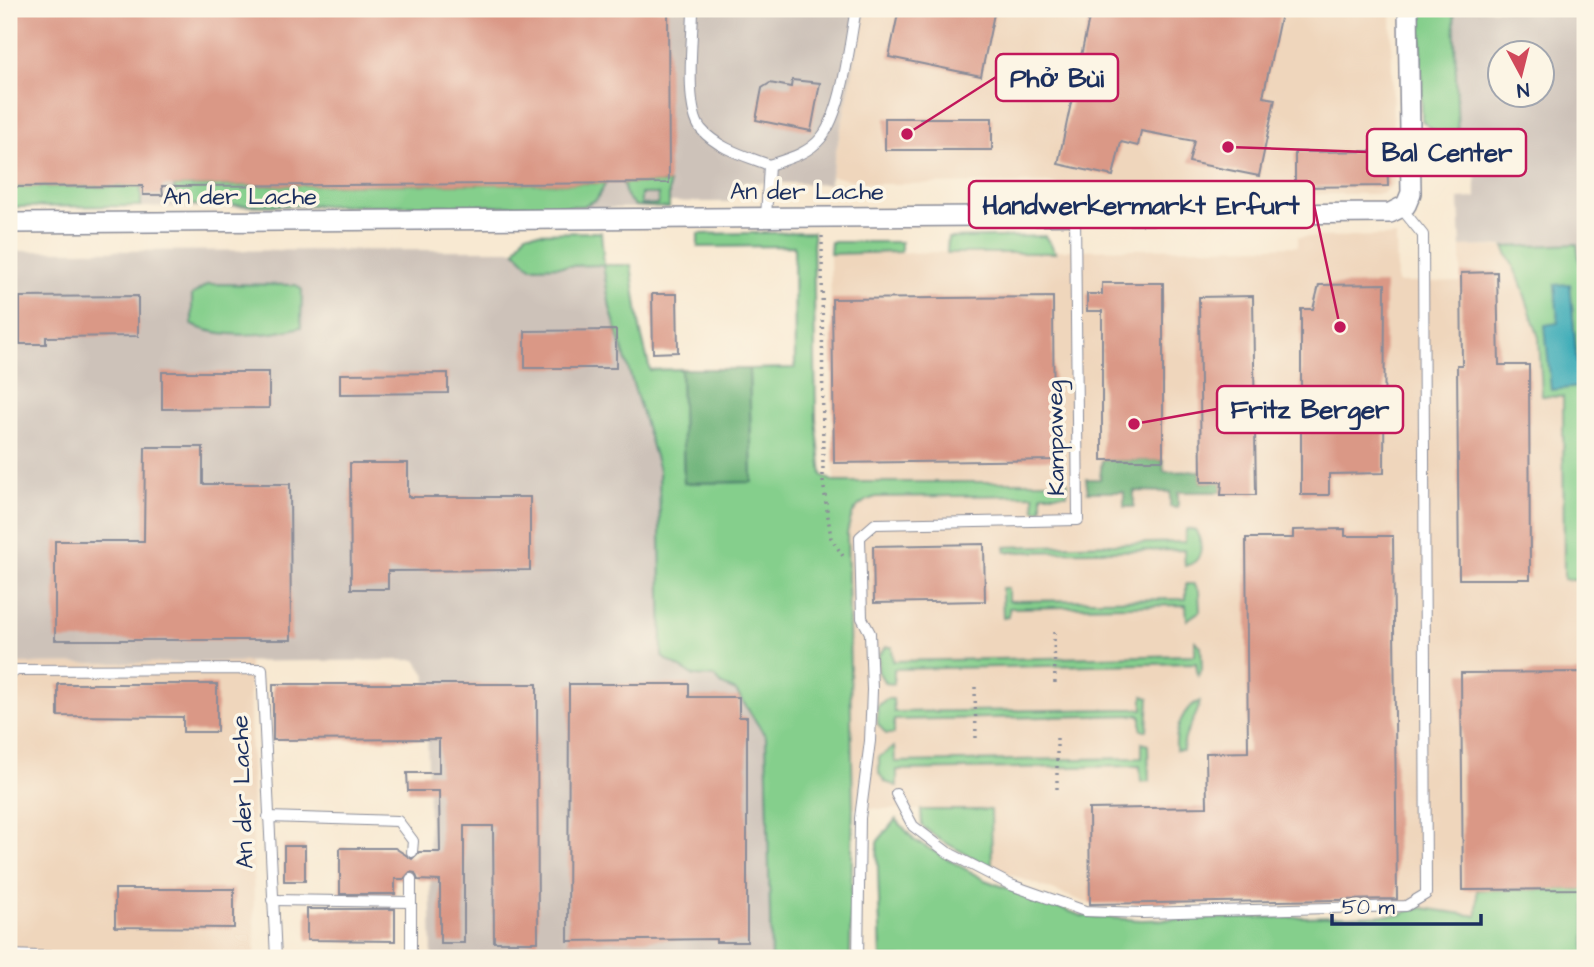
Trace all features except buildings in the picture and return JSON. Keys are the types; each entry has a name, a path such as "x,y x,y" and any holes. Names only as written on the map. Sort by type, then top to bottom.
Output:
{"street":[{"path":"1402,209 1409,200 1411,186 1408,9"},
{"name":"An der Lache","path":"9,223 1390,213 1402,209"}],"lane":[{"path":"693,9 693,107 699,127 717,143 769,164 798,155 820,139 831,122 856,9"},
{"path":"766,217 769,164"},
{"path":"896,794 913,826 947,852 1011,885 1085,911 1143,913 1406,906 1426,894 1423,235 1402,209"},
{"name":"Kampaweg","path":"862,581 860,537 875,524 1078,520 1075,215"},
{"path":"860,958 860,818 870,741 872,690 870,633 862,618 862,581"},
{"name":"An der Lache","path":"9,675 17,670 262,669 276,958"},
{"path":"268,817 398,821 413,841 412,852"},
{"path":"411,879 411,958"},
{"path":"272,900 411,902"},
{"path":"9,955 99,958"}],"path":[{"path":"822,216 823,481 831,538 862,581"},
{"path":"1054,632 1055,686"},
{"path":"975,687 976,739"},
{"path":"1057,738 1057,792"},
{"path":"450,958 480,955"}],"shaded area":[{"path":"9,9 866,9 829,184 744,182 729,202 670,202 669,208 9,207"},
{"path":"866,9 1391,9 1394,183 1382,194 1255,194 1253,200 1055,204 1059,186 1049,183 872,184 831,176"},
{"path":"1454,9 1585,9 1585,296 1576,244 1461,247 1459,199 1476,198 1475,140 1458,139"},
{"path":"1396,236 1397,283 1461,282 1461,247 1504,247 1520,281 1539,338 1542,396 1563,396 1564,578 1582,581 1585,607 1585,889 1477,890 1478,917 1397,904 1090,904 992,868 940,840 922,826 921,810 853,808 847,534 834,482 830,254 1268,247 1298,246 1298,237"},
{"path":"515,250 531,267 603,265 610,308 659,470 662,657 694,676 716,677 722,686 736,691 766,737 771,958 432,958 426,675 416,660 9,664 9,251"},
{"path":"249,662 255,958 9,958 9,664"}],"green space":[{"path":"1420,9 1454,9 1458,139 1440,136 1422,121"},
{"path":"606,183 596,200 583,206 175,205 174,186"},
{"path":"623,183 669,183 669,208 635,206 626,196","holes":["641,194 658,194 658,204 641,205"]},
{"path":"141,186 141,206 9,207 9,187"},
{"path":"601,232 604,265 631,265 640,329 650,370 681,369 684,483 752,482 749,369 795,368 794,246 698,247 698,234 813,232 816,419 822,475 834,482 1068,482 1067,494 1042,494 1042,509 1035,510 1034,495 876,497 863,502 852,515 847,534 853,808 850,958 771,958 766,737 736,691 722,685 715,677 694,676 662,657 659,470 610,308 603,265 531,267 515,251 526,233"},
{"path":"1045,236 1056,253 947,253 948,238"},
{"path":"831,242 901,242 901,252 830,254"},
{"path":"1577,244 1585,296 1585,607 1582,581 1564,579 1563,397 1542,396 1539,338 1520,281 1504,247","holes":["1570,284 1579,387 1546,325 1558,324"]},
{"path":"208,284 296,285 302,290 301,327 246,335 217,332 192,325 192,295"},
{"path":"681,369 749,369 752,482 684,483"},
{"path":"1102,460 1163,460 1164,472 1201,471 1201,482 1221,482 1222,492 1178,492 1178,508 1170,507 1170,492 1134,491 1134,507 1124,507 1124,492 1088,492 1086,479 1100,479"},
{"path":"1186,529 1196,531 1201,548 1195,561 1185,566 1184,550 1006,552 1005,547 1185,542"},
{"path":"1186,584 1194,584 1199,591 1200,611 1187,620 1186,605 1009,608 1009,617 1003,618 1002,588 1008,588 1008,601 1186,599"},
{"path":"1195,641 1201,646 1202,669 1198,676 1196,663 894,669 894,684 885,683 878,671 879,655 886,647 892,647 893,661 1195,655"},
{"path":"1143,696 1149,698 1147,730 1141,730 1141,715 894,720 894,734 886,734 878,724 877,707 886,699 893,699 894,712 1143,709"},
{"path":"1200,701 1183,750 1176,750 1180,721 1193,704"},
{"path":"1142,743 1148,745 1149,781 1141,782 1140,766 897,770 897,786 885,782 879,773 879,757 894,747 895,762 1142,758"},
{"path":"921,810 991,810 992,868 940,840 922,826"},
{"path":"896,819 914,840 985,880 1082,916 1141,920 1400,915 1416,907 1477,916 1477,890 1585,889 1585,958 881,958 877,842"}],"water":[{"path":"1570,284 1579,387 1551,390 1545,325 1558,323 1555,285"}],"place":[{"name":"Phở Bùi","path":"907,134"},
{"name":"Bal Center","path":"1228,147"},
{"name":"Handwerkermarkt Erfurt","path":"1340,327"},
{"name":"Fritz Berger","path":"1134,424"}]}
